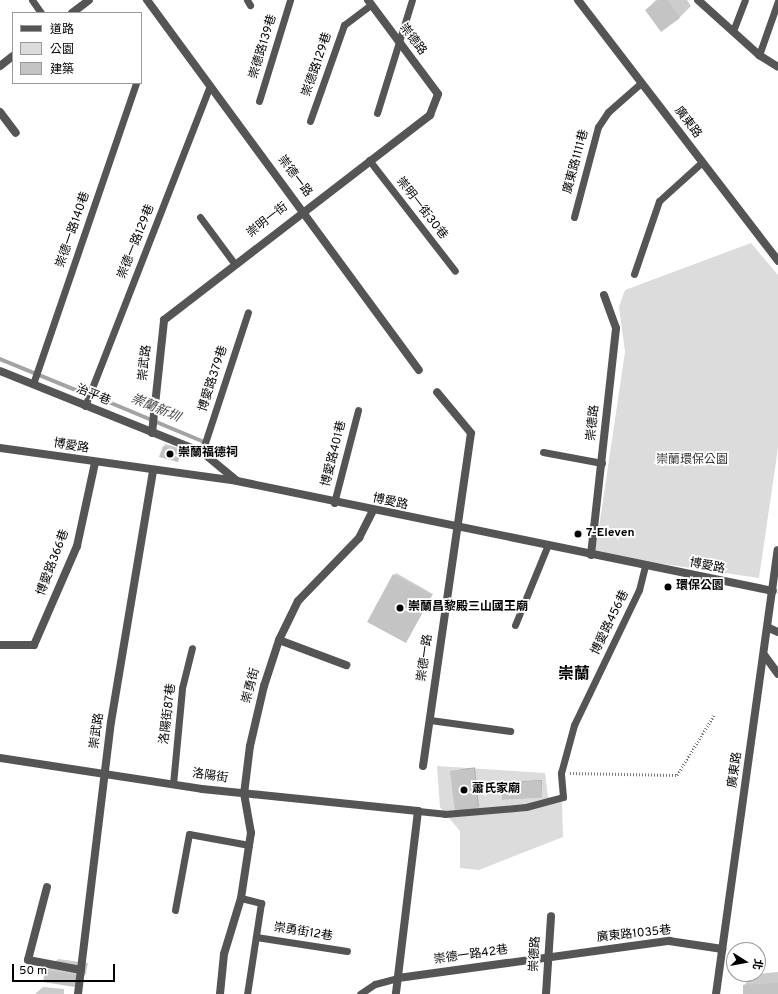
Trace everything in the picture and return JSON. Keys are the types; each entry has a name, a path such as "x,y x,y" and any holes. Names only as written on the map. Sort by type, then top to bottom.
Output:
{"street":[{"path":"73,12 89,0"},
{"name":"崇德一路","path":"147,0 303,209 419,370"},
{"name":"廣東路","path":"578,0 778,261"},
{"path":"698,0 759,55 778,67"},
{"name":"崇德路","path":"369,2 438,94"},
{"path":"0,66 12,57"},
{"name":"崇明一街","path":"164,320 303,209 430,115 438,94"},
{"path":"0,112 16,133"},
{"name":"崇德路","path":"591,555 616,328 604,295"},
{"name":"崇武路","path":"152,429 152,410 164,320"},
{"name":"治平巷","path":"0,371 33,382 85,406 152,429 202,452 237,481"},
{"name":"崇德一路","path":"423,766 456,528 471,433 437,392"},
{"name":"博愛路","path":"0,448 153,472 237,481 372,512 773,591"},
{"name":"博愛路366巷","path":"0,645 34,645 77,546 95,463"},
{"name":"崇武路","path":"78,994 105,772 153,472"},
{"name":"崇勇街","path":"220,994 224,954 241,898 251,833 244,794 250,746 279,640 298,602 359,538 372,512"},
{"name":"廣東路","path":"716,994 766,656 778,550"},
{"path":"769,628 778,632"},
{"path":"279,640 346,665"},
{"path":"766,656 778,674"},
{"name":"洛陽街","path":"0,758 105,772 173,784 244,794 418,811"},
{"path":"396,994 418,811"},
{"path":"47,888 28,960 81,970"},
{"name":"崇德路","path":"546,994 551,916"},
{"name":"廣東路1035巷","path":"548,958 669,941 722,949"},
{"name":"崇德一路42巷","path":"398,978 548,958"}],"lane":[{"path":"32,0 40,12"},
{"name":"崇德路139巷","path":"259,101 290,0"},
{"path":"377,112 400,43 412,0"},
{"path":"733,31 745,0"},
{"name":"崇德路129巷","path":"310,121 344,25 369,2"},
{"path":"759,55 778,2"},
{"name":"廣東路1111巷","path":"574,217 598,126 608,112 641,82"},
{"name":"崇德一路140巷","path":"33,382 136,84"},
{"name":"崇德一路129巷","path":"85,406 210,86"},
{"name":"崇明一街30巷","path":"369,160 455,271"},
{"path":"634,274 659,201 702,162"},
{"path":"200,217 234,263"},
{"name":"博愛路379巷","path":"202,452 248,312"},
{"name":"博愛路401巷","path":"334,503 358,410"},
{"path":"543,452 602,463"},
{"path":"515,625 547,547"},
{"name":"博愛路456巷","path":"418,811 445,814 532,806 563,797 561,773 574,725 639,590 645,566"},
{"name":"洛陽街87巷","path":"173,784 182,688 192,648"},
{"path":"430,720 510,731"},
{"path":"175,910 189,834 249,845"},
{"path":"241,898 261,903 247,994"},
{"name":"崇勇街12巷","path":"256,937 347,951"},
{"path":"360,994 375,984 398,978"}],"path":[{"path":"561,773 676,775 714,715"}],"green space":[{"name":"崇蘭環保公園","path":"751,243 778,275 778,448 759,578 595,554 625,352 619,307 625,290"},
{"path":"437,766 545,773 548,797 562,800 563,837 479,870 460,868 460,831 440,807","holes":["473,769 478,809 455,811 451,771","541,781 542,798 502,800 502,783"]}],"building":[{"path":"659,0 667,0 680,18 661,32 645,10"},
{"name":"崇蘭福德祠","path":"163,446 181,451 178,462 159,457"},
{"name":"崇蘭昌黎殿三山國王廟","path":"393,574 432,595 406,643 367,622"},
{"name":"蕭氏家廟","path":"474,769 478,809 455,812 450,771"},
{"path":"541,781 542,798 502,800 502,783"},
{"path":"45,970 76,975 75,987 43,982"},
{"path":"778,983 778,994 743,994 743,985"}],"waterway":[{"name":"崇蘭新圳","path":"0,359 78,391"},
{"name":"崇蘭新圳","path":"99,398 202,441"}],"place":[{"name":"崇蘭福德祠","path":"170,454"},
{"name":"7-Eleven","path":"578,534"},
{"name":"環保公園","path":"668,587"},
{"name":"崇蘭昌黎殿三山國王廟","path":"400,608"},
{"name":"蕭氏家廟","path":"464,790"}],"district":[{"name":"崇蘭","path":"574,675"}]}
